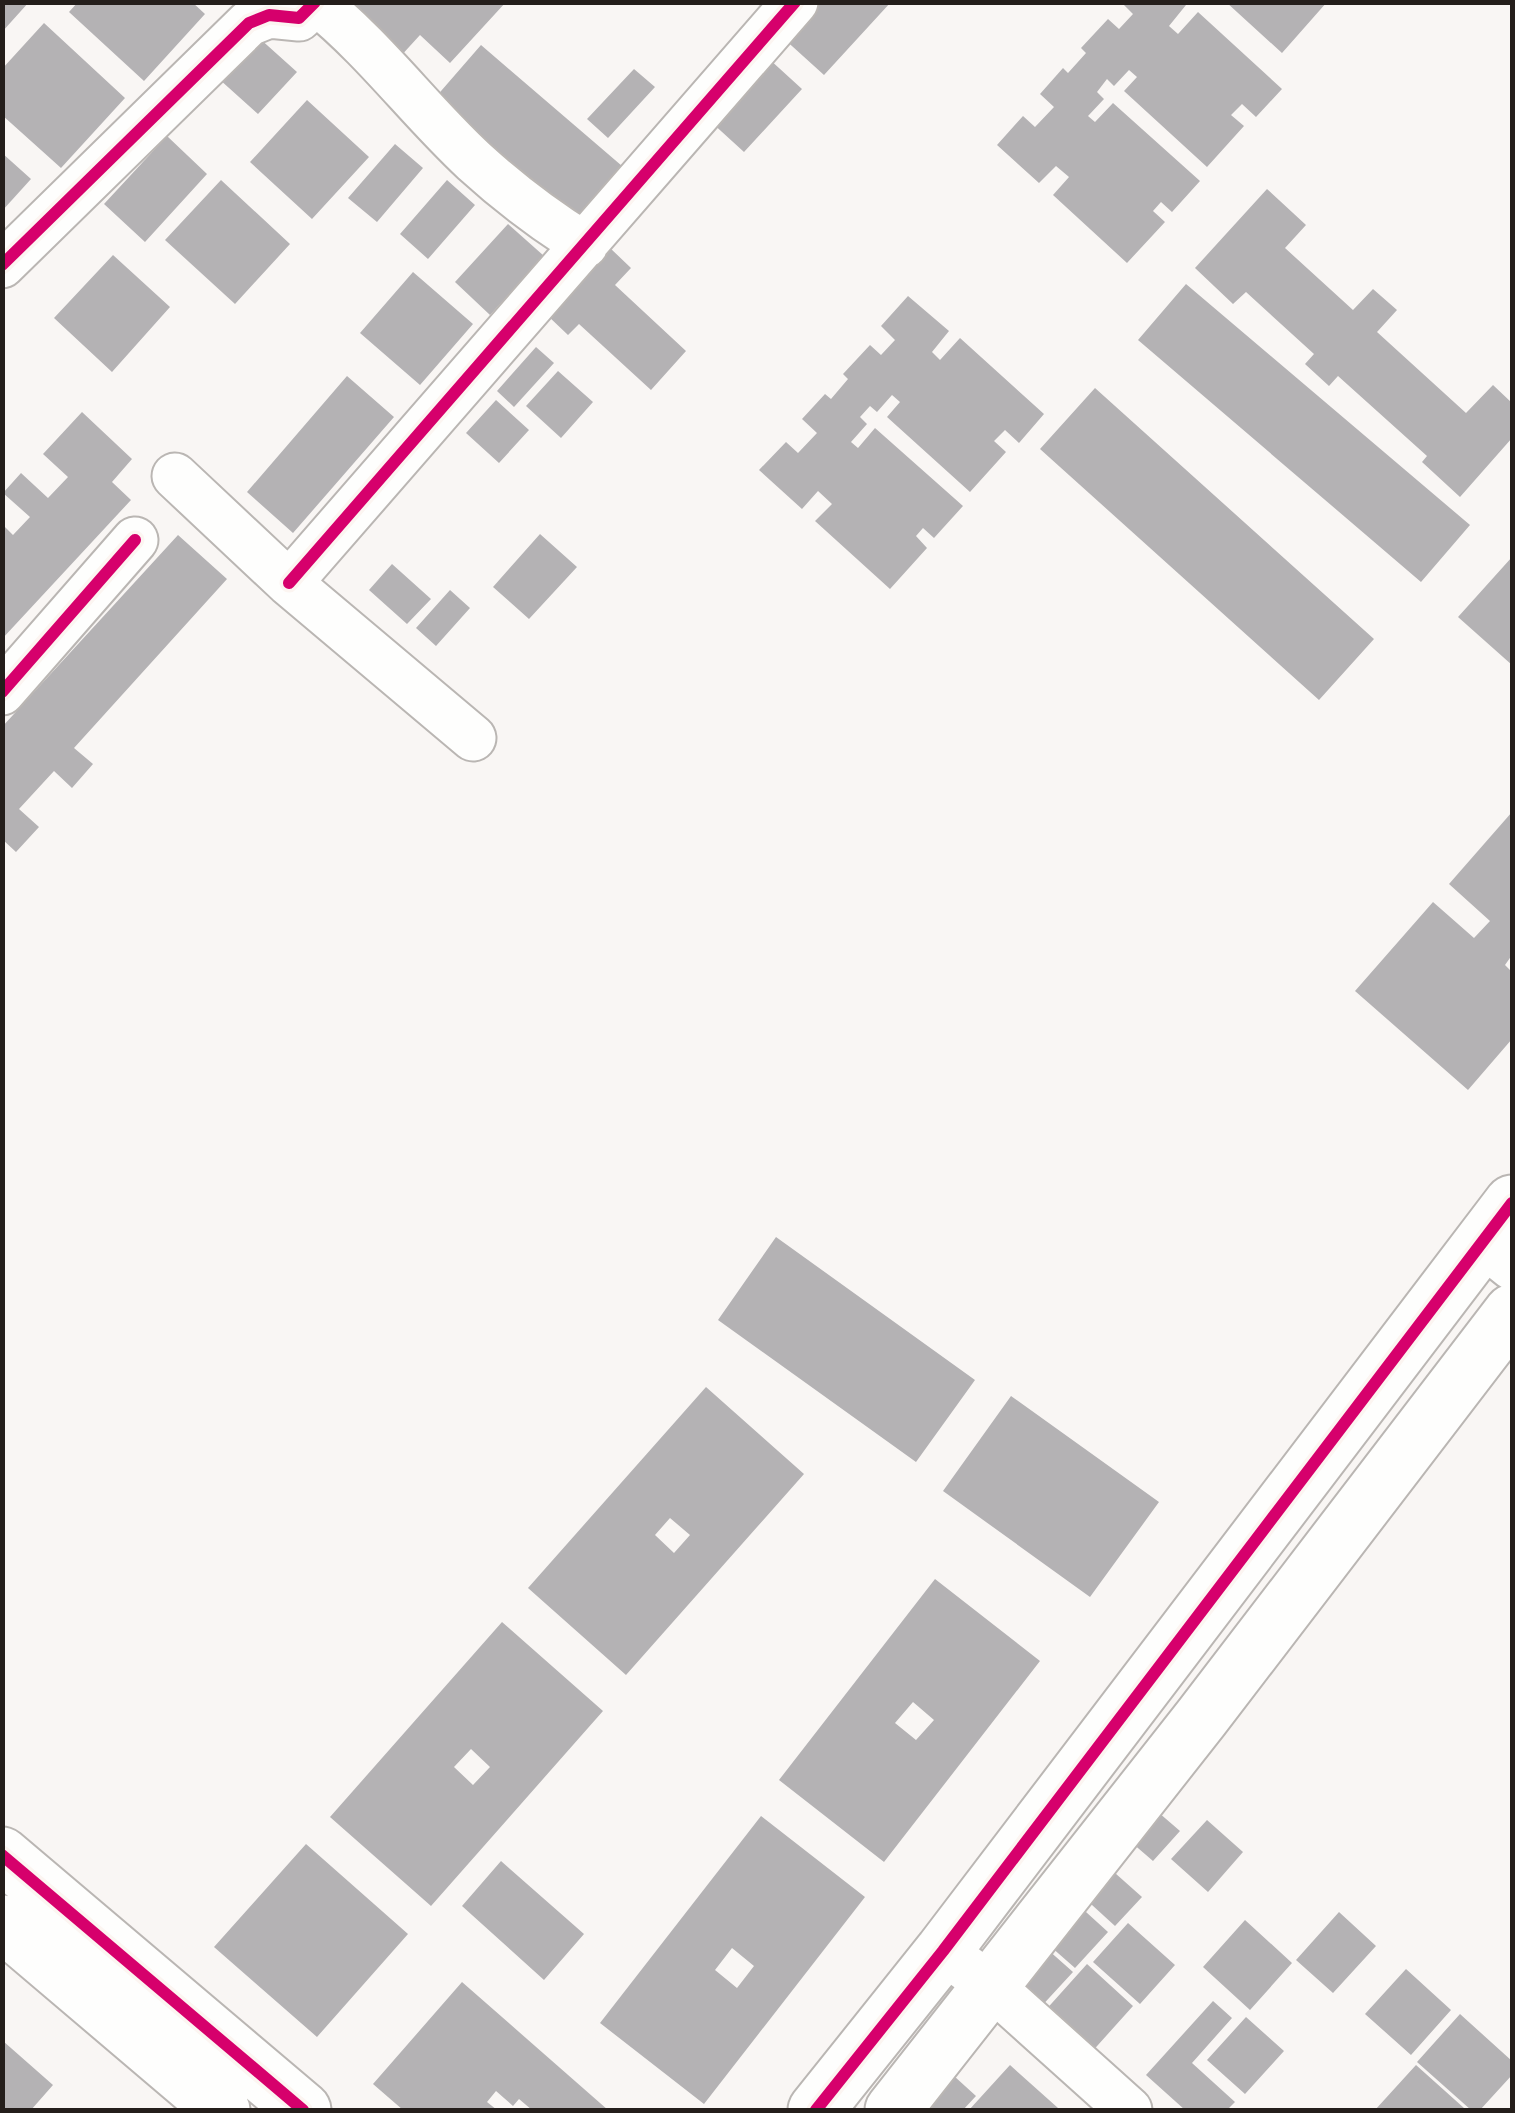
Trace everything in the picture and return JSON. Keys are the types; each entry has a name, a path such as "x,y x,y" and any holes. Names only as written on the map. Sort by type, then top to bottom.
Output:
{"street":[{"path":"2,265 249,23 269,15 300,18 316,2 344,24 474,162 585,245"},
{"path":"289,584 796,2"},
{"path":"175,476 289,584 473,738"},
{"path":"2,692 135,540"},
{"path":"816,2110 1502,1237"},
{"path":"893,2110 1202,1717 1512,1312"},
{"path":"2,1855 303,2110"},
{"path":"2,1923 222,2110"},
{"path":"944,1951 990,1986 1129,2110"}],"building":[{"path":"2,2 29,2 2,32"},
{"path":"78,2 192,2 205,14 144,81 69,12"},
{"path":"358,2 506,2 450,63 420,35 399,58 349,12"},
{"path":"814,2 891,2 824,75 782,37"},
{"path":"1121,2 1184,2 1186,5 1169,26 1178,34 1198,12 1282,89 1256,117 1242,104 1231,115 1244,126 1207,167 1124,91 1137,77 1129,70 1114,86 1107,79 1097,92 1104,99 1088,116 1095,122 1113,103 1200,181 1172,212 1161,202 1153,211 1165,222 1127,263 1053,195 1069,177 1056,166 1039,183 997,145 1023,116 1035,127 1054,107 1040,94 1063,68 1068,73 1086,53 1081,48 1108,19 1119,29 1133,14"},
{"path":"1226,2 1327,2 1282,53"},
{"path":"44,23 125,98 61,168 2,115 2,69"},
{"path":"258,37 297,72 258,114 219,79"},
{"path":"481,45 622,166 569,226 428,106"},
{"path":"768,58 802,89 744,152 710,121"},
{"path":"634,69 655,87 608,138 587,119"},
{"path":"307,100 369,157 312,219 250,162"},
{"path":"167,136 207,174 145,242 104,204"},
{"path":"395,144 423,168 377,222 348,198"},
{"path":"2,153 31,179 2,211"},
{"path":"221,180 290,244 235,304 165,240"},
{"path":"447,180 475,205 428,259 400,234"},
{"path":"1267,189 1306,225 1285,248 1353,310 1373,289 1397,310 1377,332 1466,413 1493,385 1512,403 1512,438 1460,497 1422,462 1427,456 1338,376 1329,386 1305,364 1314,354 1246,292 1233,304 1195,268"},
{"path":"508,224 544,256 490,315 455,282"},
{"path":"609,247 631,268 615,285 686,351 651,390 579,324 568,335 547,315"},
{"path":"113,255 170,307 112,372 54,318"},
{"path":"413,272 473,324 420,385 360,333"},
{"path":"1186,284 1470,525 1421,582 1138,340"},
{"path":"908,296 949,331 932,352 940,360 960,338 1044,414 1019,443 1005,430 994,441 1006,452 970,492 887,417 900,402 892,395 877,412 870,406 860,417 867,424 851,442 858,448 875,428 963,506 934,538 923,528 916,536 927,548 890,589 815,521 832,504 818,491 802,509 759,470 786,442 798,453 817,433 802,419 825,394 831,399 848,379 843,374 870,345 881,355 895,340 881,326"},
{"path":"536,347 554,363 514,407 497,391"},
{"path":"558,371 593,402 561,438 526,406"},
{"path":"347,376 394,417 293,533 247,492"},
{"path":"1095,388 1374,639 1319,700 1040,449"},
{"path":"496,400 529,430 499,463 466,433"},
{"path":"82,412 132,459 112,482 131,500 2,639 2,524 13,535 30,517 3,493 21,473 48,498 68,477 43,454"},
{"path":"540,534 577,567 529,619 493,587"},
{"path":"178,535 227,579 74,748 93,764 72,788 54,771 19,809 39,827 16,852 2,839 2,727"},
{"path":"1512,557 1512,665 1458,617"},
{"path":"392,564 431,599 407,624 369,590"},
{"path":"450,590 470,608 436,646 416,628"},
{"path":"1512,812 1512,955 1505,965 1512,972 1512,1039 1468,1090 1355,991 1433,902 1474,938 1490,921 1449,884"},
{"path":"776,1237 975,1380 916,1462 718,1320"},
{"path":"706,1387 804,1474 626,1675 528,1588","holes":["670,1518 690,1535 674,1553 655,1535"]},
{"path":"1011,1396 1159,1502 1090,1597 943,1491"},
{"path":"935,1579 1040,1661 884,1862 779,1780","holes":["913,1702 934,1720 916,1740 895,1723"]},
{"path":"502,1622 603,1711 431,1906 330,1817","holes":["471,1749 490,1767 473,1785 454,1767"]},
{"path":"1151,1806 1180,1831 1153,1861 1124,1836"},
{"path":"761,1816 865,1897 704,2104 600,2023","holes":["732,1948 754,1966 737,1988 715,1970"]},
{"path":"1207,1820 1243,1852 1208,1892 1171,1859"},
{"path":"306,1844 408,1934 317,2037 214,1947"},
{"path":"501,1861 584,1934 544,1980 462,1906"},
{"path":"1106,1865 1142,1897 1115,1926 1080,1894"},
{"path":"1075,1902 1108,1932 1075,1968 1042,1939"},
{"path":"1339,1912 1376,1946 1333,1993 1296,1960"},
{"path":"1245,1920 1292,1963 1250,2010 1203,1967"},
{"path":"1128,1923 1175,1965 1140,2004 1093,1962"},
{"path":"1038,1941 1073,1972 1038,2010 1004,1980"},
{"path":"1087,1964 1133,2006 1089,2055 1043,2013"},
{"path":"1406,1969 1451,2010 1411,2055 1365,2014"},
{"path":"462,1982 608,2110 532,2110 519,2099 513,2106 496,2091 487,2102 497,2110 403,2110 373,2084"},
{"path":"1213,2001 1232,2018 1192,2063 1235,2102 1227,2110 1185,2110 1146,2075"},
{"path":"1460,2014 1512,2061 1512,2075 1480,2110 1471,2110 1417,2062"},
{"path":"1246,2017 1284,2051 1245,2094 1207,2060"},
{"path":"3,2041 53,2085 31,2110 3,2108"},
{"path":"1010,2065 1058,2108 969,2110"},
{"path":"1416,2065 1464,2108 1375,2110"},
{"path":"943,2066 976,2096 963,2110 921,2110"}],"cycle path":[{"path":"2,265 249,23 269,15 299,18 315,2"},
{"path":"289,583 795,2"},
{"path":"2,692 135,540"},
{"path":"816,2110 943,1951 1512,1203"},
{"path":"2,1855 303,2110"}]}
